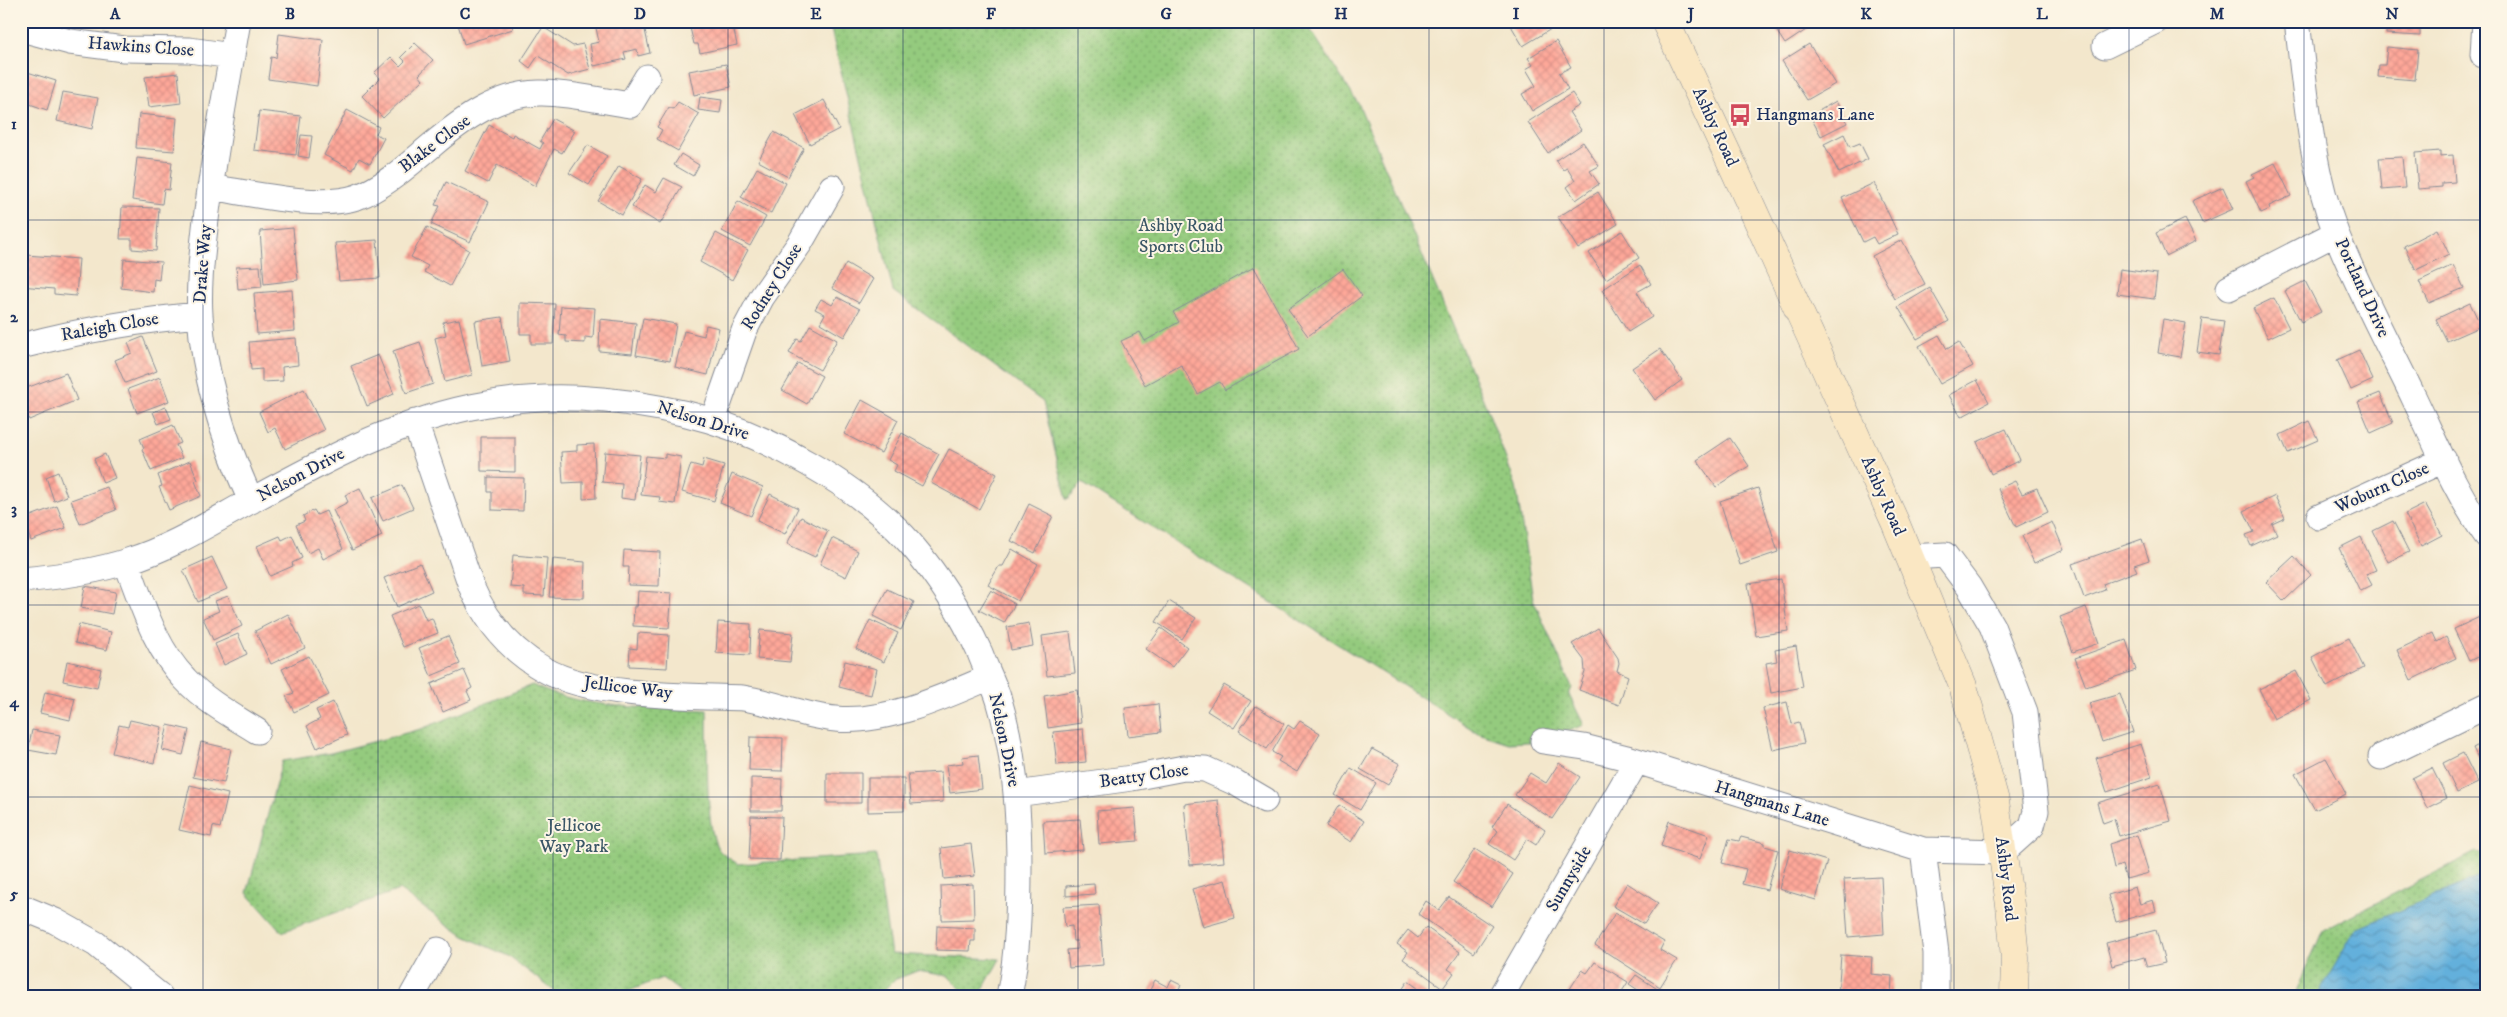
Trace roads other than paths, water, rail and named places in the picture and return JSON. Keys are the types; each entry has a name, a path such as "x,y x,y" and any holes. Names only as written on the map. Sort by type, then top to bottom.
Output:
{"main road":[{"name":"Ashby Road","path":"1665,21 1910,557 1963,686 1995,801 2015,958 2014,996"}],"street":[{"name":"Drake Way","path":"238,21 210,187 200,283 200,315 209,371 220,419 230,452 251,501"},
{"path":"2105,46 2156,21"},
{"name":"Portland Drive","path":"2298,21 2308,126 2318,171 2336,233 2444,460 2470,512 2486,535"},
{"path":"2483,55 2484,21"},
{"name":"Hawkins Close","path":"21,30 70,42 106,46 189,50 232,56"},
{"name":"Blake Close","path":"210,187 323,202 357,197 380,186 448,132 489,105 513,96 540,93 630,105 647,77"},
{"name":"Rodney Close","path":"713,420 744,331 762,297 800,244 832,187"},
{"path":"2229,288 2336,233"},
{"name":"Raleigh Close","path":"21,346 61,335 139,320 200,315"},
{"name":"Nelson Drive","path":"21,580 54,578 126,562 190,536 251,501 374,437 415,422 472,406 533,398 583,397 627,400 713,420 756,438 808,464 858,498 908,541 938,579 964,619 999,700 1016,794 1019,843 1018,934 1009,996"},
{"name":"Jellicoe Way","path":"415,422 471,586 483,612 513,647 545,670 597,687 767,701 819,716 843,719 857,719 916,707 990,677"},
{"name":"Woburn Close","path":"2319,517 2444,460"},
{"path":"1910,557 1944,555 1969,586 1992,626 2025,712 2036,811 2032,826 2003,852"},
{"path":"126,562 153,632 185,680 221,709 258,731"},
{"path":"2381,757 2486,706"},
{"name":"Hangmans Lane","path":"1543,741 1584,747 1627,758 1923,850 2003,852"},
{"name":"Sunnyside","path":"1501,996 1636,762"},
{"name":"Beatty Close","path":"1016,794 1132,778 1184,768 1205,769 1236,783 1265,800"},
{"path":"1923,850 1936,953 1936,996"},
{"path":"21,907 55,921 96,944 160,996"},
{"path":"412,996 438,950"}],"water":[{"path":"2484,875 2486,996 2317,996 2356,929"}],"place":[{"name":"Hangmans Lane","path":"1740,115"}],"park label":[{"name":"Ashby Road Sports Club","path":"1181,236"},
{"name":"Jellicoe Way Park","path":"574,836"}]}
